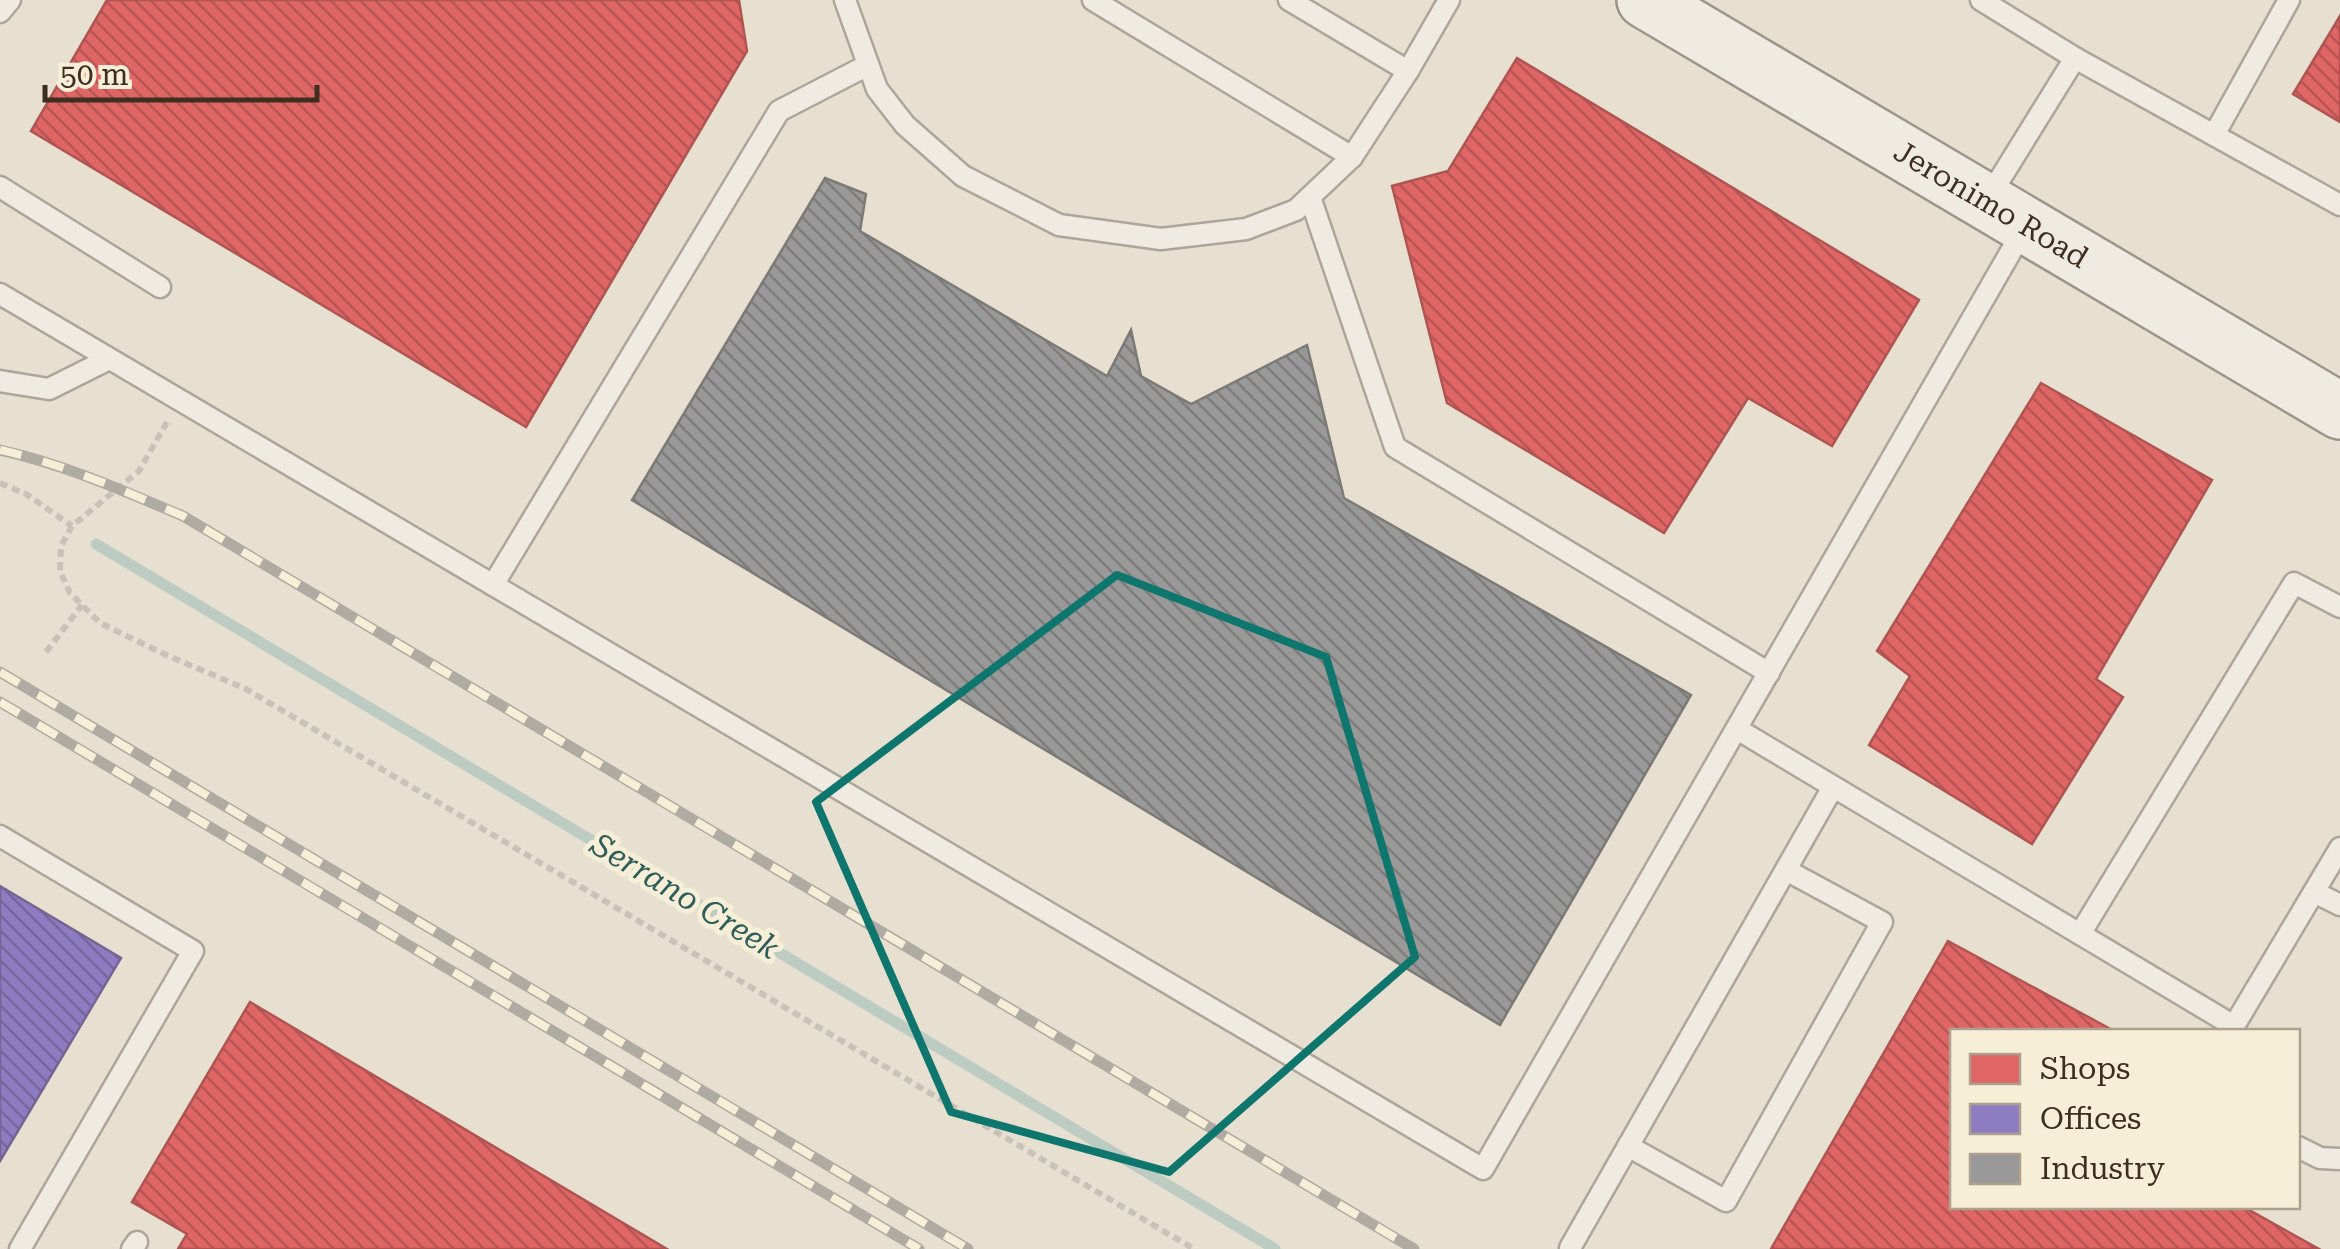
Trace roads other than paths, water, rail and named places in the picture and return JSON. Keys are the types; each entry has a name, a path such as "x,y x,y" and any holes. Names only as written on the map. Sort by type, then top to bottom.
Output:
{"main road":[{"name":"Jeronimo Road","path":"1644,0 2340,411"}],"lane":[{"path":"0,12 10,0"},
{"path":"845,0 877,89 904,125 963,176 1059,225 1162,239 1246,229 1296,210 1352,158 1449,0"},
{"path":"1093,0 1352,158"},
{"path":"1288,0 1408,71"},
{"path":"1981,0 2075,58 2340,205"},
{"path":"2214,135 2289,0"},
{"path":"0,294 1483,1169 1769,673 2006,214 2075,58"},
{"path":"493,585 780,112 868,65"},
{"path":"0,187 160,287"},
{"path":"1310,197 1395,447 1769,673"},
{"path":"0,381 50,390 109,358"},
{"path":"2080,934 2294,582 2340,607"},
{"path":"1737,729 2235,1029 2340,848"},
{"path":"1570,1248 1833,787"},
{"path":"0,836 193,951 20,1249"},
{"path":"1628,1146 1726,1201 1882,922 1786,870"},
{"path":"2314,892 2340,905"},
{"path":"2300,1147 2320,1158 2340,1159"}],"waterway":[{"name":"Serrano Creek","path":"96,544 1275,1249"}],"railway":[{"path":"0,450 70,470 183,516 1414,1249"},
{"path":"0,672 968,1249"},
{"path":"0,702 919,1249"}]}
